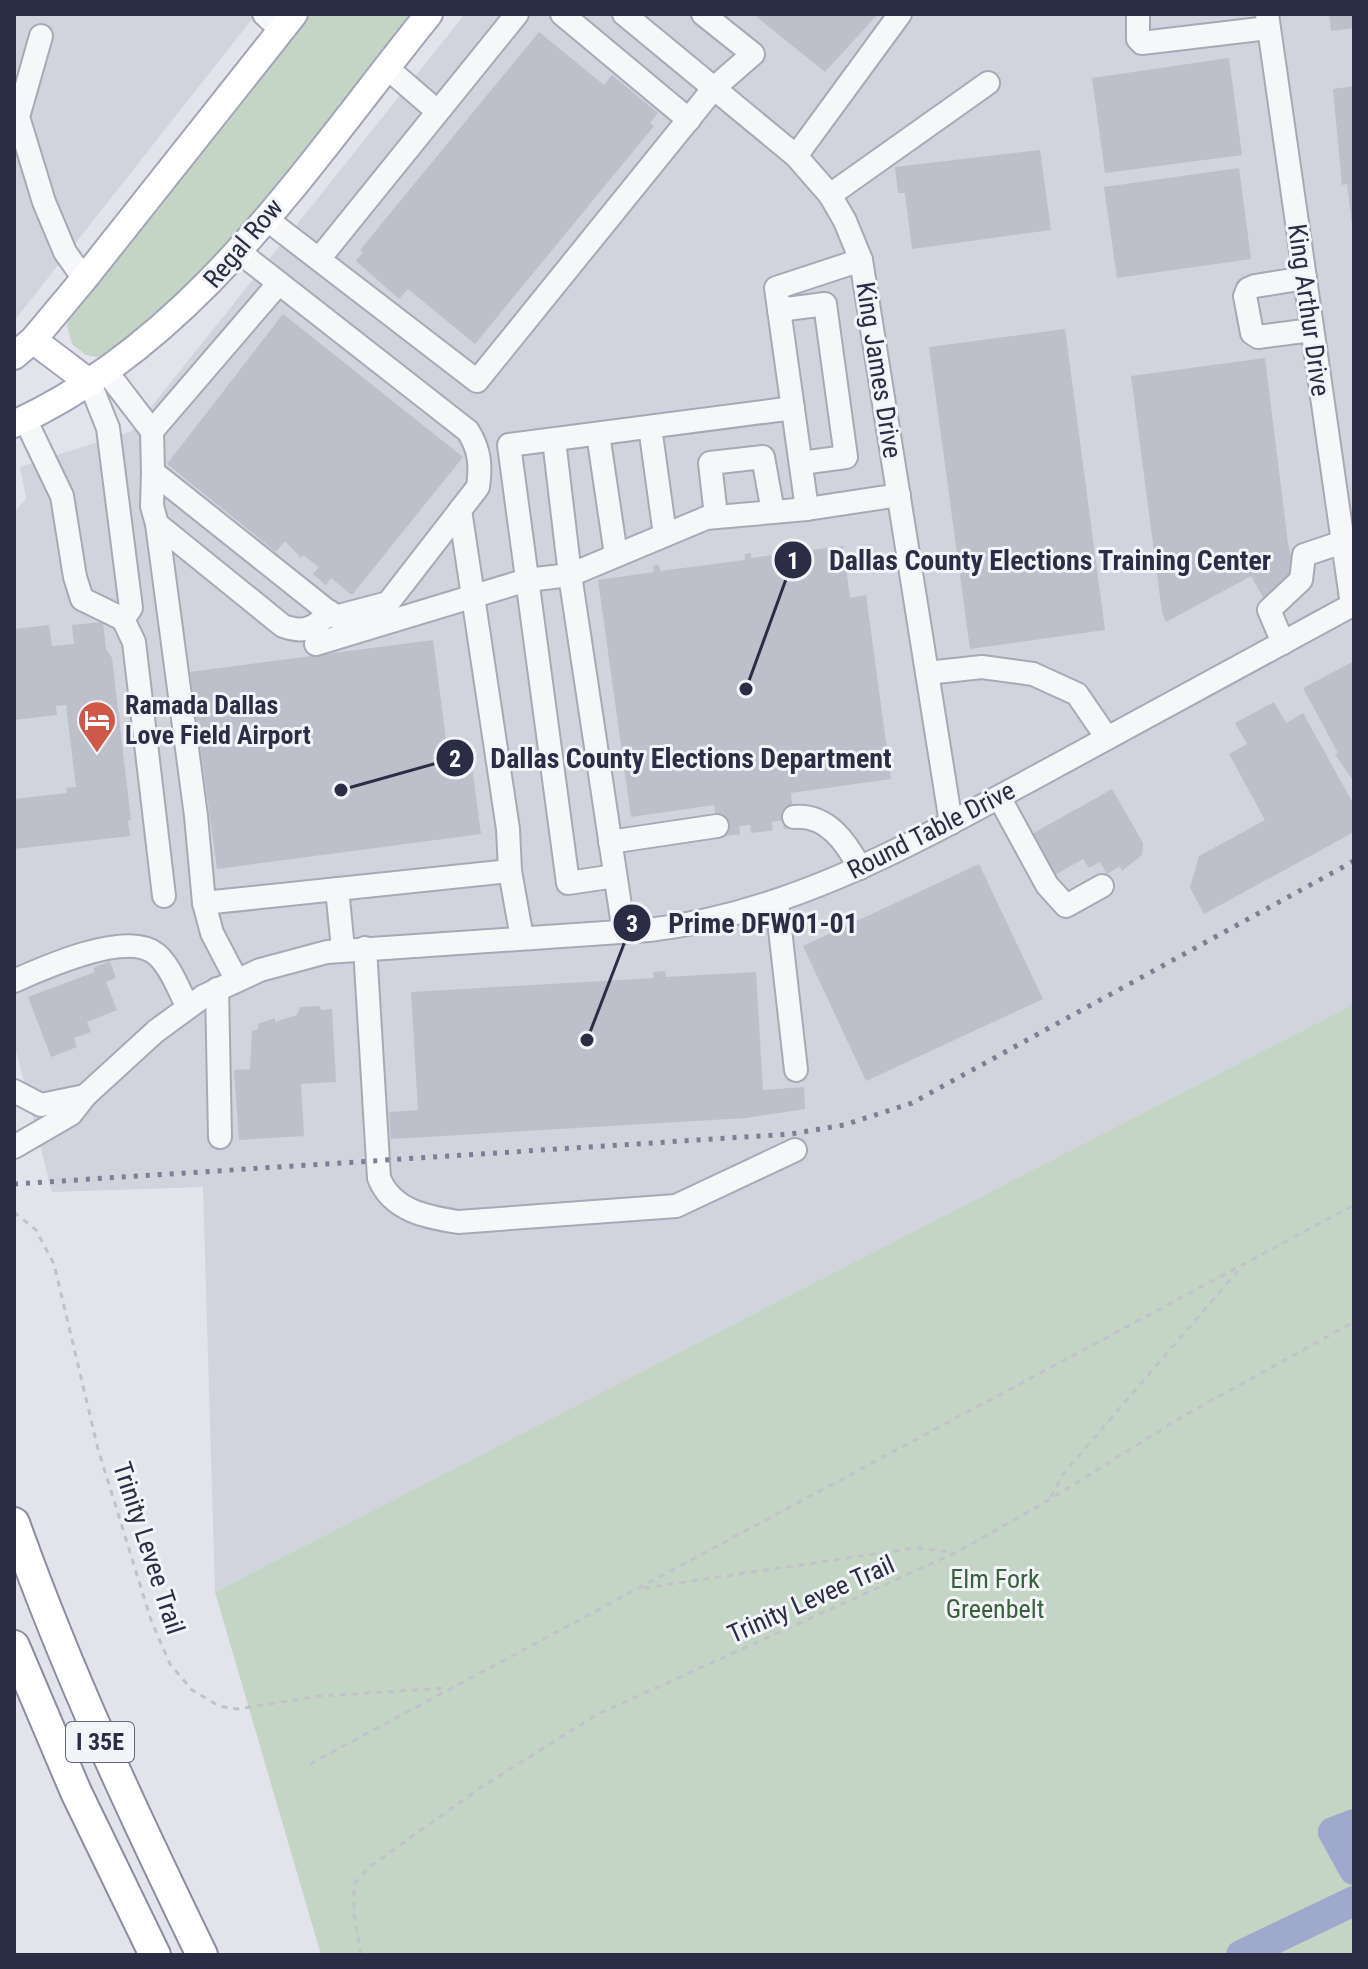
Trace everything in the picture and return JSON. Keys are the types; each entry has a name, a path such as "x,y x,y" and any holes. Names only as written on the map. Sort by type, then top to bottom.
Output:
{"highway":[{"name":"I 35E","path":"14,1523 43,1606 113,1772 202,1955"},
{"name":"I 35E","path":"14,1646 76,1792 155,1955"}],"main road":[{"name":"Regal Row","path":"20,422 98,377 175,316 220,274 429,14"},
{"path":"98,377 23,348 84,279 280,19"}],"street":[{"path":"319,259 517,14"},
{"path":"562,14 689,120"},
{"name":"King James Drive","path":"624,14 796,156 830,195 861,260 951,823"},
{"path":"265,218 477,381 714,88 753,54 703,14"},
{"path":"796,156 900,14"},
{"path":"1138,14 1138,39 1142,43 1268,21"},
{"name":"King Arthur Drive","path":"1268,21 1353,605"},
{"path":"41,36 18,117 65,252 84,279"},
{"path":"386,67 437,111"},
{"path":"830,195 988,83"},
{"path":"153,472 335,617 388,603 478,487 481,468 476,444 468,431 238,251"},
{"path":"807,509 776,288 861,260"},
{"path":"1305,278 1255,286 1248,289 1245,296 1252,333 1258,337 1312,330"},
{"path":"220,1137 226,984 204,903 196,816 157,524 152,506 152,431 279,283"},
{"path":"779,310 825,304 846,457 801,463"},
{"path":"98,377 152,431"},
{"path":"98,377 108,428 131,608 123,619"},
{"path":"615,876 568,883 509,445 793,408"},
{"path":"20,422 62,496 75,577 82,599 123,619 134,642 164,896"},
{"path":"650,427 665,535"},
{"path":"598,434 616,555"},
{"path":"554,440 570,575 624,932"},
{"path":"716,516 710,463 763,457 773,512"},
{"path":"316,644 474,599 527,580 570,575 716,516 807,509 899,495"},
{"path":"460,510 522,938"},
{"path":"157,524 283,626 297,631 315,627 330,612"},
{"path":"1283,643 1269,610 1301,580 1304,555 1343,542"},
{"name":"Round Table Drive","path":"14,1147 71,1114 85,1096 188,1007 226,984 282,962 354,949 689,925 777,903 860,868 951,823 1353,605"},
{"path":"927,673 982,667 1033,674 1077,694 1107,738"},
{"path":"999,797 1047,885 1066,906 1102,886"},
{"path":"794,817 806,816 828,826 847,843 860,868"},
{"path":"610,842 717,826"},
{"path":"204,903 510,871"},
{"path":"337,889 354,949 379,1178 402,1206 423,1216 458,1222 676,1206 795,1150"},
{"path":"777,903 796,1070"},
{"path":"14,981 84,952 146,947 159,956 188,1007"},
{"name":"Round Table Drive","path":"14,1091 41,1105 85,1096"}],"path":[{"name":"Trinity Levee Trail","path":"310,1764 1354,1205"},
{"name":"Trinity Levee Trail","path":"14,1212 36,1230 54,1264 98,1449 151,1620 170,1664 192,1690 219,1706 237,1709 319,1696 451,1687"},
{"path":"1049,1500 1063,1474 1243,1264"},
{"name":"Trinity Levee Trail","path":"361,1955 354,1914 354,1884 368,1868 480,1788 596,1715 957,1552 1049,1500 1185,1415 1354,1322"},
{"path":"640,1589 915,1548 957,1552"}],"shaded area":[{"path":"14,14 256,14 14,321"},
{"path":"465,14 1354,14 1354,1004 215,1592 203,1187 52,1192 14,1043 14,513 26,498 20,467 132,431"}],"green space":[{"path":"310,14 415,14 238,237 157,316 105,356 86,355 72,344 67,326 69,317"},
{"name":"Elm Fork Greenbelt","path":"1354,1004 1354,1955 321,1955 215,1592"}],"building":[{"path":"753,14 878,14 825,72"},
{"path":"1329,14 1354,14 1354,28 1331,31"},
{"path":"539,32 604,85 612,75 658,113 650,123 654,126 475,344 408,289 399,299 356,261 363,252 360,250"},
{"path":"1229,58 1242,155 1105,173 1092,78"},
{"path":"1354,86 1352,224 1347,184 1342,185 1333,89"},
{"path":"1040,150 1051,230 912,249 905,193 898,193 895,167"},
{"path":"1239,168 1251,259 1117,278 1104,187"},
{"path":"283,314 463,457 352,595 331,578 326,585 313,574 319,567 303,555 301,558 285,541 276,552 167,464"},
{"path":"1065,329 1105,630 970,649 929,347"},
{"path":"1265,358 1288,544 1297,578 1265,601 1251,576 1166,622 1162,612 1131,376"},
{"path":"843,546 850,598 866,595 891,779 791,793 794,819 718,829 714,805 631,817 598,580 654,572 653,566 659,565 660,571 745,560 745,554 751,553 751,558"},
{"name":"Ramada Dallas Love Field Airport","path":"103,622 106,649 112,658 131,820 128,821 130,836 14,849 14,799 67,793 66,788 76,787 66,705 56,706 57,715 14,720 14,629 49,625 52,646 74,644 72,625"},
{"path":"433,640 447,747 469,744 481,834 217,869 190,672"},
{"path":"1354,661 1354,782 1335,754 1338,753 1303,688"},
{"path":"1274,702 1286,723 1303,713 1354,805 1354,832 1204,914 1190,888 1199,856 1265,820 1229,754 1247,744 1235,723"},
{"path":"1112,789 1143,843 1142,855 1122,871 1120,866 1107,874 1100,862 1089,868 1083,859 1055,875 1032,834"},
{"path":"979,864 1043,999 866,1081 803,946"},
{"path":"110,961 116,978 106,982 117,1010 87,1022 91,1032 74,1038 77,1047 51,1057 28,997 95,972 93,968"},
{"path":"665,971 666,977 756,972 763,1090 804,1087 805,1109 746,1118 391,1139 389,1112 418,1110 411,992 654,978 653,972"},
{"path":"320,1006 321,1010 332,1009 336,1082 301,1084 304,1136 239,1140 234,1070 250,1069 252,1031 258,1029 258,1024 297,1015 300,1007"}],"waterway":[{"path":"1354,1824 1333,1832 1354,1870"},
{"path":"1241,1955 1354,1901"}],"tunnel":[{"path":"717,826 794,817"}],"railway":[{"path":"14,1184 791,1134 844,1125 912,1103 1354,861"}],"place":[{"name":"Dallas County Elections Training Center","path":"746,689"},
{"name":"Ramada Dallas Love Field Airport","path":"97,754"},
{"name":"Dallas County Elections Department","path":"341,790"},
{"name":"Prime DFW01-01","path":"587,1040"}]}
